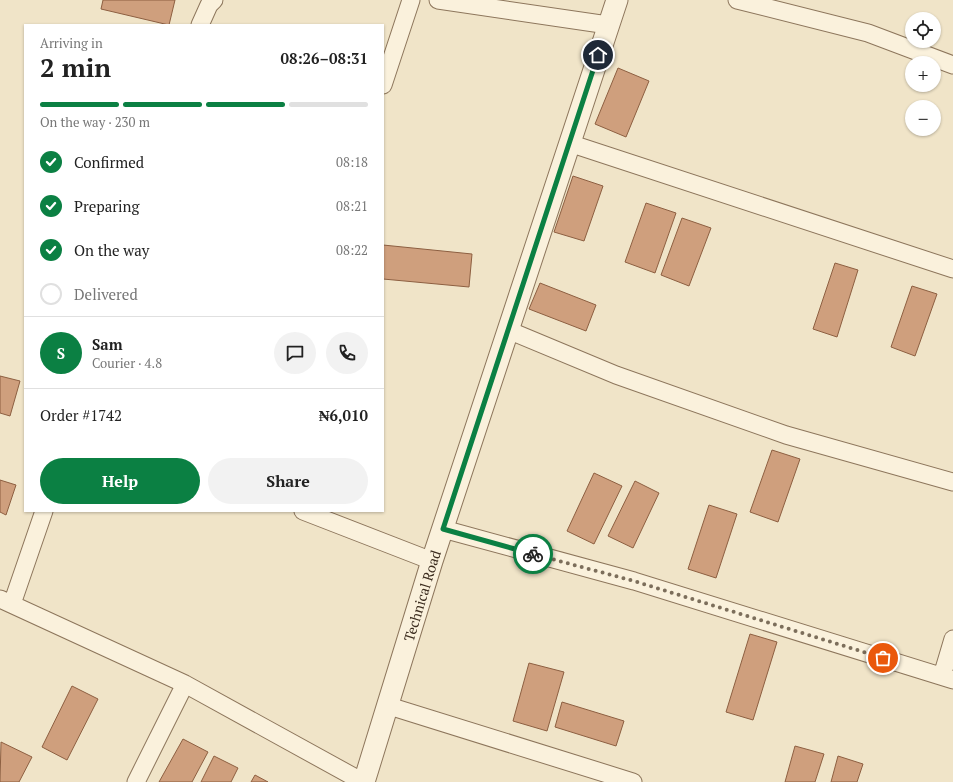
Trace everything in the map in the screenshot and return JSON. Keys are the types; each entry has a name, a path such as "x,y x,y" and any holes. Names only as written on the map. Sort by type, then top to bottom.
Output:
{"street":[{"path":"200,24 208,4 214,0"},
{"path":"384,82 411,0"},
{"path":"438,0 608,25"},
{"name":"Technical Road","path":"364,782 389,706 432,561 617,0"},
{"path":"737,0 868,33 953,65"},
{"path":"569,143 953,269"},
{"path":"508,330 616,375 786,435 953,482"},
{"path":"44,512 6,602 185,684 364,782"},
{"path":"306,512 432,561"},
{"path":"443,529 634,581 948,678 953,639"},
{"path":"136,782 185,684"},
{"path":"389,706 633,782"}],"building":[{"path":"103,0 175,0 169,24 101,9"},
{"path":"618,68 649,81 626,137 595,124"},
{"path":"573,176 603,186 584,241 554,232"},
{"path":"646,203 676,213 655,273 625,262"},
{"path":"682,218 711,228 689,286 661,275"},
{"path":"384,245 472,254 469,287 384,279"},
{"path":"835,263 858,270 837,337 813,329"},
{"path":"540,283 596,305 586,331 529,309"},
{"path":"912,286 937,294 915,356 891,347"},
{"path":"0,376 20,381 10,416 0,413"},
{"path":"772,450 800,459 778,522 750,512"},
{"path":"594,473 622,486 594,544 567,531"},
{"path":"0,480 16,485 6,515 0,512"},
{"path":"635,481 659,493 633,548 608,536"},
{"path":"709,505 737,514 716,578 688,569"},
{"path":"750,634 777,642 753,720 726,712"},
{"path":"529,663 564,672 547,731 513,721"},
{"path":"72,686 98,699 67,760 42,747"},
{"path":"562,702 624,721 616,746 555,727"},
{"path":"183,739 208,752 192,782 159,782"},
{"path":"1,742 32,757 19,782 0,782"},
{"path":"795,746 824,754 815,782 785,782"},
{"path":"214,756 238,768 231,782 201,782"},
{"path":"838,756 863,764 857,782 831,782"},
{"path":"255,775 268,782 251,782"}],"way so far":[{"path":"533,554 634,581 883,658"}],"route":[{"path":"533,554 443,529 598,55"}]}
